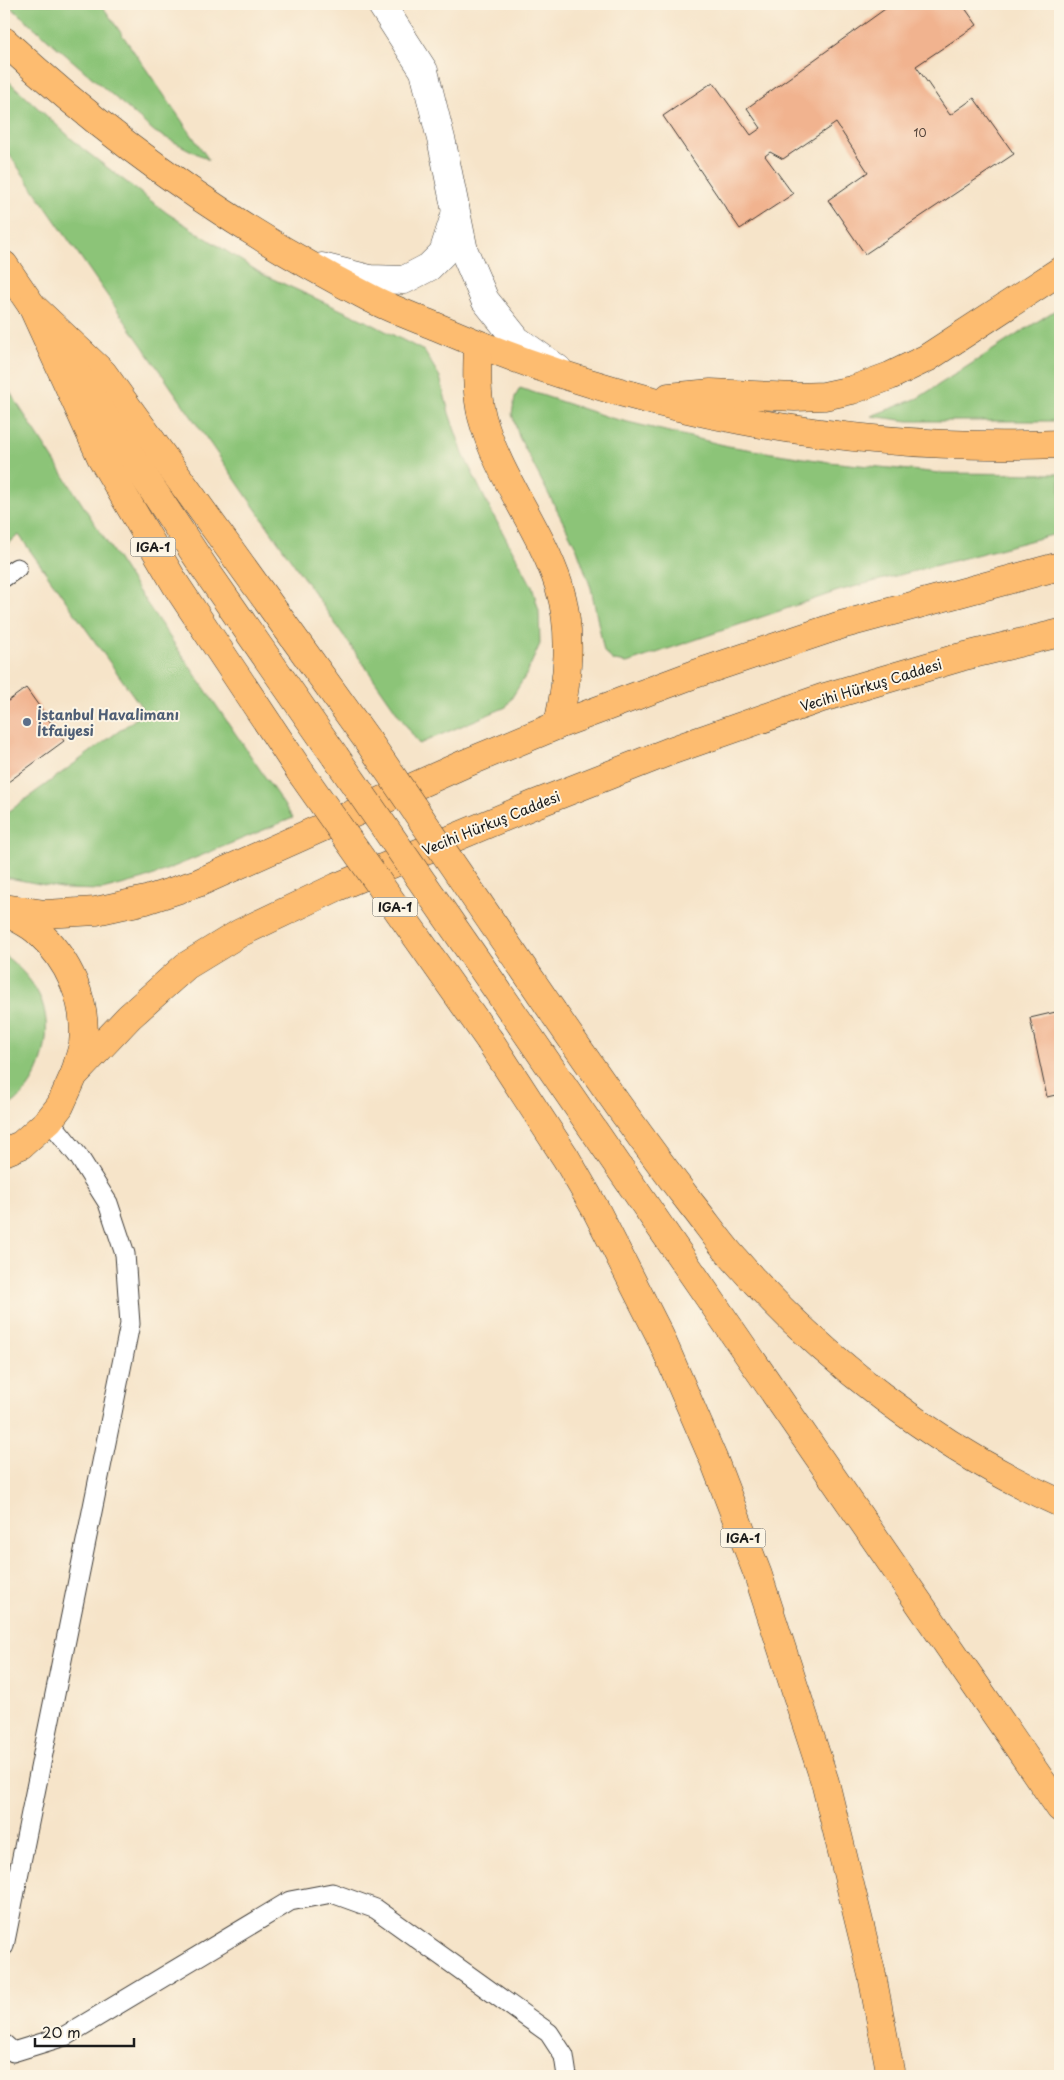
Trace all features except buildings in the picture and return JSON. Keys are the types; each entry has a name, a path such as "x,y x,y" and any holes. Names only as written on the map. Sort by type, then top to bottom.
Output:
{"main road":[{"path":"4,41 64,94 133,150 197,196 304,263 374,300 478,345 573,378 726,418 853,437 962,445 1060,444"},
{"path":"4,265 205,569 1060,1808"},
{"path":"650,399 711,393 796,397 824,396 852,390 890,376 927,358 1060,271"},
{"path":"32,306 103,373 368,741 553,1012 663,1168 730,1254 764,1292 805,1332 870,1387 931,1430 979,1460 1040,1494 1060,1502"},
{"name":"IGA-1","path":"32,306 101,457 176,586 301,773 490,1041 566,1158 596,1210 660,1336 715,1463 758,1575 825,1782 872,1975 891,2076"},
{"path":"478,345 476,382 482,416 493,448 545,549 559,587 568,641 565,694 558,725"},
{"path":"4,908 45,914 96,911 146,900 198,883 464,764 558,725 695,674 841,625 1060,566"},
{"name":"Vecihi Hürkuş Caddesi","path":"4,1152 21,1144 49,1120 60,1106 74,1075 130,1017 186,966 240,933 337,887 533,805 673,750 822,698 961,657 1060,633"},
{"path":"4,912 36,930 58,952 74,981 82,1011 82,1044 74,1075"}],"street":[{"path":"382,4 424,71 442,143 464,252 485,300 517,340 543,360 573,378"},
{"path":"304,263 370,279 404,280 429,267 442,253 457,211"}],"lane":[{"path":"4,1946 130,1324 125,1254 108,1203 79,1157 49,1120"},
{"path":"4,2044 13,2052 65,2036 290,1901 332,1893 376,1909 548,2033 564,2056 566,2076"}],"green space":[{"path":"7,4 101,4 209,160 155,132"},
{"path":"4,77 83,149 167,213 262,274 370,323 424,351 440,377 449,413 463,454 491,511 532,586 539,611 540,644 526,675 506,707 419,744 4,147"},
{"path":"1060,307 1060,421 908,421 871,416 918,398"},
{"path":"4,383 139,592 293,818 144,879 102,890 66,889 4,877 4,815 145,712 19,535 4,546"},
{"path":"520,388 611,418 728,446 829,462 940,473 1060,474 1060,533 838,591 627,663 614,661 604,652 591,588 577,549 519,437 512,414 515,397"},
{"path":"4,955 21,970 35,988 46,1016 46,1032 45,1047 35,1077 27,1089 4,1109"}],"place":[{"name":"İstanbul Havalimanı İtfaiyesi","path":"27,722"}]}
